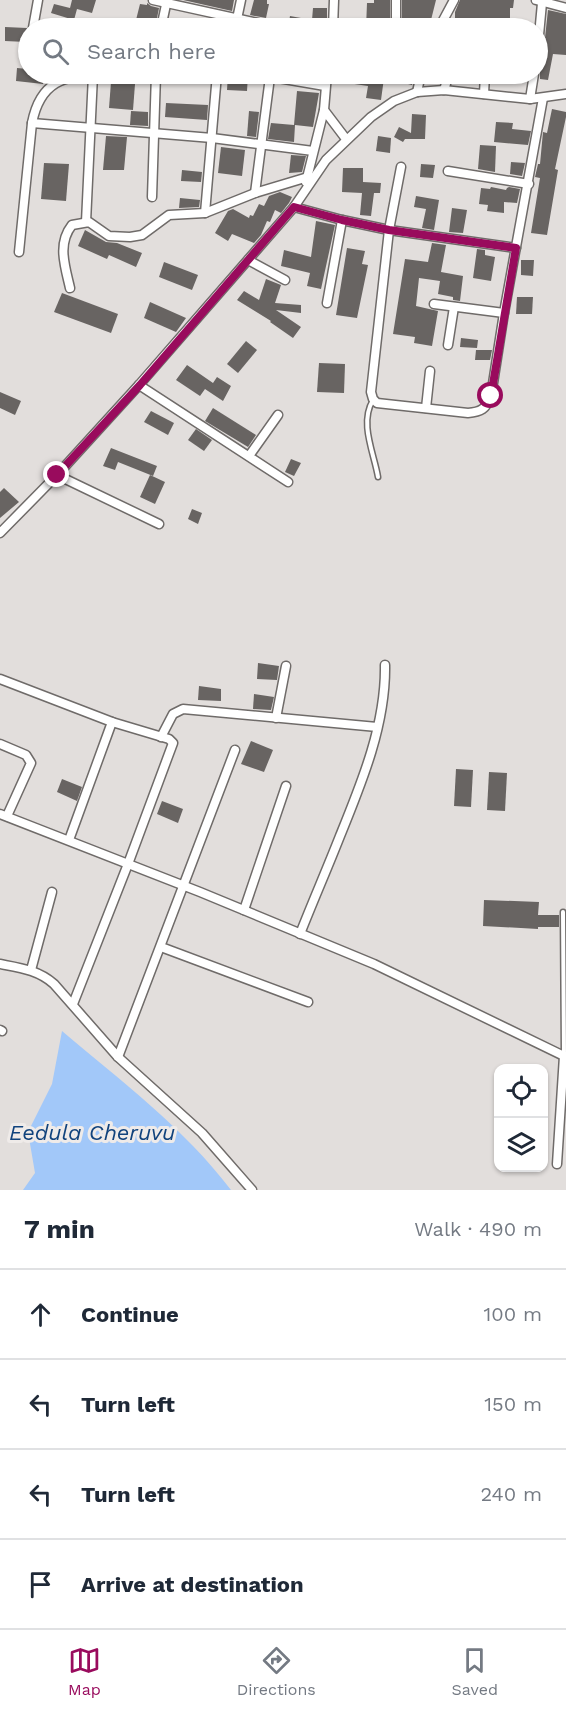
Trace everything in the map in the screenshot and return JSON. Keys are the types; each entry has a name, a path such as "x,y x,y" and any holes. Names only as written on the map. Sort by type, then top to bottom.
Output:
{"street":[{"path":"35,18 38,0"},
{"path":"153,0 233,18"},
{"path":"237,18 241,0"},
{"path":"333,18 334,0"},
{"path":"396,0 396,18"},
{"path":"443,18 454,0"},
{"path":"538,18 539,1 566,8"},
{"path":"163,18 167,2"},
{"path":"19,252 32,123 37,104 54,84"},
{"path":"86,222 92,84"},
{"path":"152,197 156,84"},
{"path":"205,213 216,84"},
{"path":"255,193 269,84"},
{"path":"304,191 324,110 325,86 311,84"},
{"path":"417,92 419,84"},
{"path":"444,90 446,84"},
{"path":"484,84 484,94"},
{"path":"530,99 532,84"},
{"path":"0,533 140,385 294,207 326,160 371,117 394,101 417,92 444,90 530,99 566,94"},
{"path":"401,167 389,230 371,392 373,399 377,403 468,413 479,412 486,407 491,396 543,99"},
{"path":"324,110 346,140"},
{"path":"32,123 212,138 313,151"},
{"path":"448,171 529,184"},
{"path":"70,288 63,255 65,235 72,225 86,222 109,236 142,235 169,215 205,213 255,193 308,177"},
{"path":"294,207 389,230 516,248"},
{"path":"327,303 342,220"},
{"path":"248,260 285,280"},
{"path":"434,304 504,313"},
{"path":"448,345 454,307"},
{"path":"426,408 430,371"},
{"path":"140,385 288,482"},
{"path":"249,456 278,415"},
{"path":"57,475 159,524"},
{"path":"300,933 371,754 385,688 385,665"},
{"path":"276,718 286,666"},
{"path":"0,679 112,722 171,741 172,747 73,1004"},
{"path":"161,737 173,714 183,709 377,727"},
{"path":"69,840 112,722"},
{"path":"0,744 26,755 31,763 4,815 374,964 565,1056 557,1164"},
{"path":"118,1057 235,750"},
{"path":"244,910 286,786"},
{"path":"31,970 52,892"},
{"path":"161,947 308,1002"},
{"path":"0,964 31,970 44,976 73,1004 118,1057 202,1133 252,1190"}],"lane":[{"path":"373,399 368,407 368,436 378,477"},
{"path":"563,912 565,1056"}],"water":[{"name":"Eedula Cheruvu","path":"62,1031 173,1126 231,1190 23,1190 35,1173 28,1132 52,1084"}],"building":[{"path":"72,0 96,0 92,13 77,9 75,18 67,18 51,13 54,4 70,8"},
{"path":"183,0 234,0 232,11"},
{"path":"254,0 267,0 269,4 266,18 250,15"},
{"path":"374,0 390,0 390,18 366,18 367,3 374,3"},
{"path":"402,0 436,0 432,18 402,18"},
{"path":"460,0 514,0 513,8 510,8 510,18 455,18"},
{"path":"147,3 159,8 157,18 136,18 140,4 147,5"},
{"path":"313,8 327,8 327,18 312,18"},
{"path":"548,10 566,14 566,55 553,54 548,80 548,18"},
{"path":"5,27 18,28 18,42 5,41"},
{"path":"111,84 135,84 133,110 109,108"},
{"path":"227,84 247,84 247,91 227,90"},
{"path":"354,84 383,84 381,100 366,98 368,86"},
{"path":"297,91 319,93 313,127 295,125 294,142 268,139 271,123 294,125"},
{"path":"166,103 208,105 207,120 165,117"},
{"path":"552,109 566,112 566,117 555,169 558,170 547,235 531,233 540,178 535,177 538,164 540,164 543,132 547,133"},
{"path":"131,111 148,112 148,126 130,125"},
{"path":"249,111 259,112 256,137 247,136"},
{"path":"412,114 426,115 425,139 405,139 403,142 394,137 399,127 411,133"},
{"path":"496,122 513,123 512,129 531,131 528,145 494,142"},
{"path":"106,136 127,137 124,170 103,170"},
{"path":"378,136 391,138 390,153 376,151"},
{"path":"480,145 496,146 495,172 478,169"},
{"path":"221,147 245,150 242,176 218,173"},
{"path":"291,155 306,156 302,172 289,173"},
{"path":"511,162 525,163 522,176 510,174"},
{"path":"44,163 69,164 66,201 41,199"},
{"path":"421,164 435,165 433,178 420,177"},
{"path":"343,168 363,168 363,182 381,183 380,193 374,193 371,216 360,215 362,193 342,192"},
{"path":"182,170 202,172 201,182 181,181"},
{"path":"491,187 506,190 509,187 520,189 517,203 504,202 504,213 487,211 488,205 479,204 481,188 490,189"},
{"path":"280,192 292,197 289,203 281,213 275,210 270,222 267,221 261,235 254,243 232,234 228,241 215,233 228,211 233,209 249,218 250,215 253,216 259,204 264,206 269,196"},
{"path":"416,196 439,200 434,230 422,228 426,209 414,207"},
{"path":"180,198 200,200 199,207 179,208"},
{"path":"452,208 467,210 463,233 449,232"},
{"path":"316,221 335,225 321,289 307,286 310,273 281,266 284,250 311,257"},
{"path":"85,230 106,242 117,243 142,253 136,267 109,255 107,259 78,246"},
{"path":"432,243 446,245 441,272 463,276 460,301 438,294 440,281 419,278 416,306 438,311 432,346 414,343 415,337 393,334 405,259 428,262"},
{"path":"347,248 365,251 362,264 368,265 357,318 336,315"},
{"path":"477,249 485,250 485,255 495,257 491,281 473,278"},
{"path":"521,260 534,260 533,276 521,275"},
{"path":"164,262 198,275 192,290 159,277"},
{"path":"266,279 281,285 275,303 301,305 301,313 276,310 301,327 293,338 237,300 244,291 259,300"},
{"path":"62,293 118,314 111,333 54,312"},
{"path":"517,297 533,297 532,314 516,314"},
{"path":"150,302 186,318 176,332 144,318"},
{"path":"461,338 478,340 477,348 460,347"},
{"path":"246,341 257,350 238,373 227,364"},
{"path":"476,350 492,350 490,360 475,360"},
{"path":"319,363 345,364 344,393 317,392"},
{"path":"187,365 213,383 217,377 231,386 223,401 205,389 200,396 176,380"},
{"path":"0,392 21,401 15,415 0,408"},
{"path":"213,408 256,435 248,447 205,421"},
{"path":"151,411 174,423 168,435 144,422"},
{"path":"196,429 212,440 204,451 188,440"},
{"path":"111,448 157,466 153,476 118,462 115,470 103,466"},
{"path":"291,459 301,463 294,476 285,472"},
{"path":"150,475 165,482 155,504 140,497"},
{"path":"4,488 19,502 0,518 0,492"},
{"path":"192,509 202,513 198,524 188,519"},
{"path":"258,663 279,666 277,680 257,679"},
{"path":"199,686 221,689 221,701 198,700"},
{"path":"254,694 274,697 271,710 253,709"},
{"path":"251,741 273,750 264,772 241,764"},
{"path":"456,769 473,770 471,807 454,806"},
{"path":"489,772 507,773 505,811 487,810"},
{"path":"62,779 82,787 77,801 57,792"},
{"path":"162,801 183,809 178,823 157,814"},
{"path":"484,900 539,902 538,915 559,915 559,927 538,927 538,929 483,926"}],"route":[{"path":"57,475 140,385 294,207 389,230 516,248 491,396"}]}
